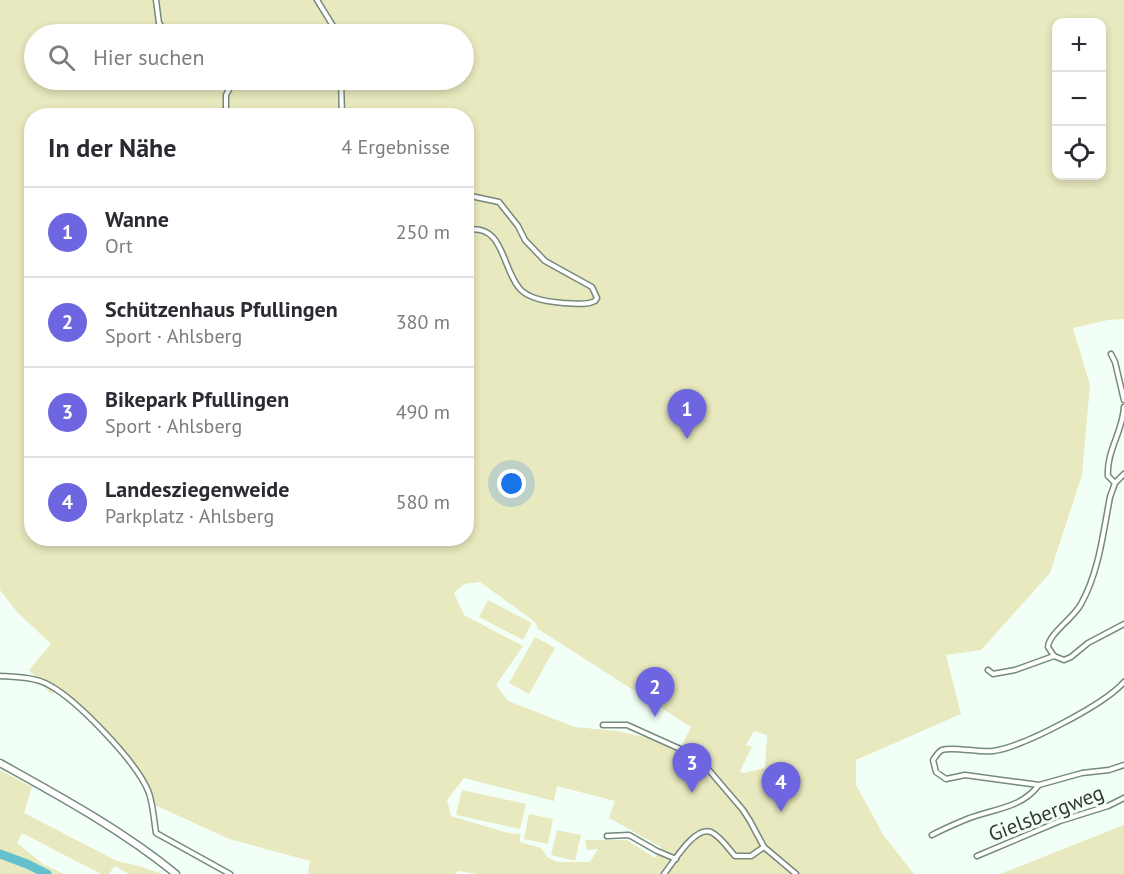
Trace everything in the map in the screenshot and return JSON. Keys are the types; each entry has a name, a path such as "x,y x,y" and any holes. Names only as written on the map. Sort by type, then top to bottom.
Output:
{"main road":[{"path":"0,763 76,806 144,849 173,872"}],"street":[{"path":"156,0 160,24"},
{"path":"317,0 332,24"},
{"path":"226,108 226,95 229,90"},
{"path":"340,90 341,108"},
{"path":"474,197 499,202 518,226 525,240 545,261 592,288 597,298 593,303 588,304 554,302 525,294 514,280 495,239 486,230 474,229"},
{"path":"1111,354 1118,372 1124,400"},
{"path":"1115,483 1108,476 1107,466 1124,417 1124,407"},
{"path":"1124,474 1115,483 1110,497 1090,587 1079,607 1050,638 1048,647 1054,656 1064,660 1088,642 1124,624"},
{"path":"988,670 993,674 1015,670 1054,656"},
{"path":"0,676 41,681 65,696 114,741 134,766 149,793 156,833 230,874"},
{"path":"1124,682 1108,696 1030,739 994,751 941,750 933,760 936,772 945,779 965,775 1039,785 1082,773 1109,770 1124,765"},
{"path":"603,725 627,724 687,752 708,769 742,810 764,847 796,874"},
{"path":"932,835 967,819 1017,803 1033,793 1039,785"},
{"name":"Gielsbergweg","path":"977,856 1060,821 1108,806 1124,798"},
{"path":"664,874 693,836 706,831 713,833 735,856 752,856 764,847"},
{"path":"607,836 629,835 676,859"}],"green space":[{"path":"0,0 1124,0 1124,319 1073,328 1090,385 1082,475 1050,573 981,650 946,655 961,714 856,760 856,785 884,836 914,874 478,874 458,871 455,874 308,874 310,861 229,839 155,805 151,806 138,773 115,744 60,693 50,693 29,670 51,644 17,612 0,590","holes":["480,582 535,622 538,629 691,727 682,745 617,731 575,727 508,701 496,685 523,646 464,615 454,593 464,584","754,731 767,735 765,768 743,773 740,771 752,747 746,745","464,778 554,801 557,786 615,801 609,818 661,847 655,858 627,840 585,840 587,850 598,849 590,862 557,862 547,857 541,848 520,842 520,834 508,833 451,816 447,800"]},
{"path":"488,600 532,623 523,640 479,617"},
{"path":"535,637 555,648 529,694 509,683"},
{"path":"0,770 32,787 24,813 117,861 163,874 129,874 115,866 109,874 101,874 22,833 17,843 43,864 64,874 0,874"},
{"path":"462,790 526,804 520,829 456,815"},
{"path":"529,814 553,819 548,844 524,839"},
{"path":"1124,825 1124,874 1000,874"},
{"path":"557,830 581,835 575,861 551,855"}],"waterway":[{"path":"0,854 47,874"}],"place":[{"name":"Wanne","path":"687,439"},
{"name":"Schützenhaus Pfullingen","path":"655,717"},
{"name":"Bikepark Pfullingen","path":"692,793"},
{"name":"Landesziegenweide","path":"781,812"}]}
